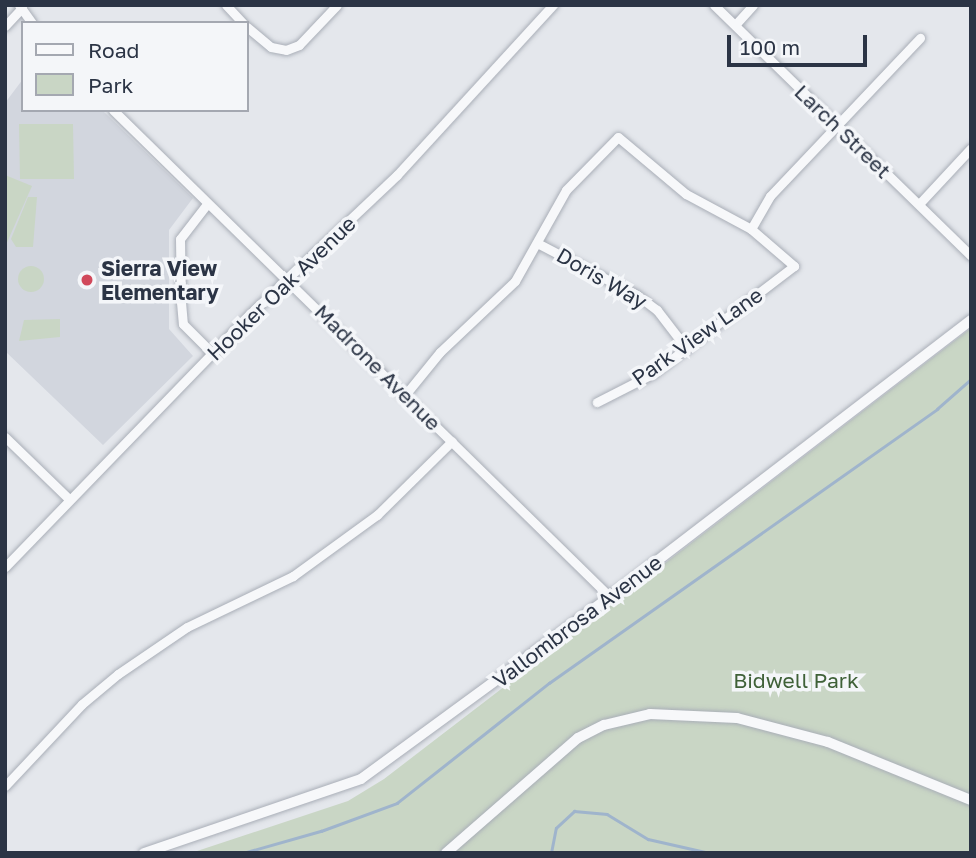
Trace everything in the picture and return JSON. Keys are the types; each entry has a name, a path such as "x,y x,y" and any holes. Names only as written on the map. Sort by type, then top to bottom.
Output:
{"street":[{"path":"226,5 241,21"},
{"path":"248,28 271,47 286,50 299,46 337,5"},
{"name":"Larch Street","path":"714,5 971,256"},
{"path":"735,25 752,5"},
{"path":"5,26 20,7"},
{"name":"Hooker Oak Avenue","path":"5,567 212,353 397,175 547,7"},
{"path":"405,395 440,352 515,281 539,244 550,213 566,190 618,137 686,194 751,229 770,196 920,38"},
{"name":"Madrone Avenue","path":"115,112 610,597"},
{"path":"919,204 971,148"},
{"path":"207,204 180,239 181,302 183,324 212,353"},
{"name":"Park View Lane","path":"597,402 687,349 794,266 751,229"},
{"name":"Doris Way","path":"539,244 637,295 657,310 687,349"},
{"name":"Vallombrosa Avenue","path":"144,853 361,779 610,597 971,320"},
{"path":"5,437 69,499"},
{"path":"5,786 82,704 118,674 187,627 293,576 377,515 452,441"},
{"path":"446,853 578,738 604,724 650,714 694,713 763,725 828,743 971,800"}],"shaded area":[{"name":"Sierra View Elementary","path":"21,82 21,112 104,112 193,198 169,230 169,329 193,356 103,445 5,351 5,103"}],"green space":[{"path":"19,124 73,124 74,179 20,179"},
{"path":"5,175 32,186 5,247"},
{"path":"28,197 37,197 33,247 16,247 11,239"},
{"path":"31,266 41,269 44,279 41,289 31,292 21,289 18,279 21,269"},
{"path":"60,319 60,337 19,341 24,320"},
{"name":"Bidwell Park","path":"971,328 971,853 191,853 348,801 384,779"}],"waterway":[{"path":"243,853 321,831 397,803 549,683 937,409 971,379"},
{"path":"551,853 556,828 574,811 607,814 648,839 710,853"}],"place":[{"name":"Sierra View Elementary","path":"87,280"}]}
